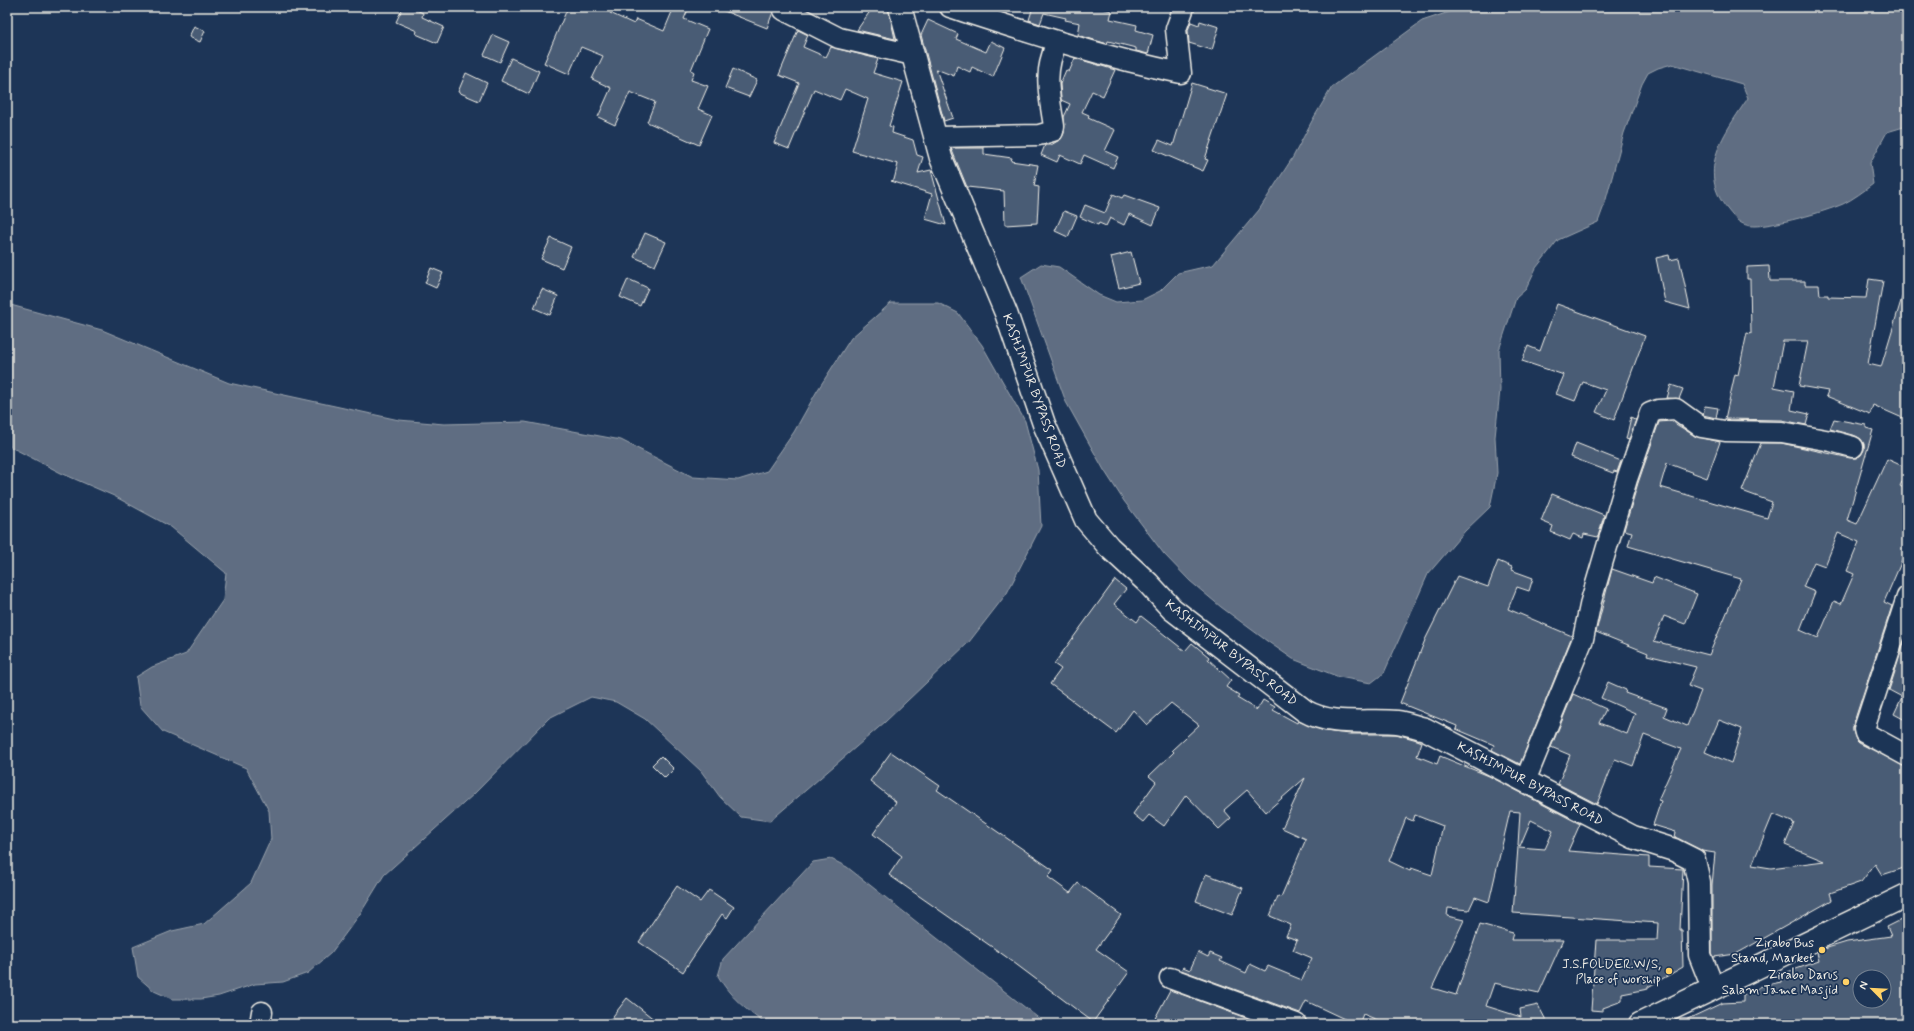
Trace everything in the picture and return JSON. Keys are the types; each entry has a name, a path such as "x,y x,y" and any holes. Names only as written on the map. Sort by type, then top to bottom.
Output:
{"main road":[{"name":"KASHIMPUR BYPASS ROAD","path":"900,7 942,158 1006,313 1047,431 1086,520 1109,546 1148,583 1172,609 1305,711 1315,717 1330,720 1398,722 1425,729 1633,837 1674,850 1694,860 1698,882 1700,954 1713,988"},
{"path":"1640,1024 1907,895"}],"street":[{"path":"784,7 784,10 839,38 913,55"},
{"path":"950,7 1057,42 1130,63 1180,73 1176,29 1184,7"},
{"path":"936,137 1039,135 1053,130 1054,126 1047,72 1051,54 1057,42"},
{"path":"1525,781 1583,640 1592,601 1627,478 1650,413 1658,410 1676,409 1701,426 1725,431 1782,432 1831,441 1853,447"},
{"path":"1907,597 1864,729 1865,733 1907,756"},
{"path":"1170,978 1296,1024"}],"water":[{"path":"1464,7 1907,7 1907,126 1887,132 1870,163 1873,184 1855,197 1835,207 1799,218 1774,224 1749,226 1739,221 1728,210 1718,195 1714,181 1714,166 1717,152 1723,138 1748,98 1742,84 1672,64 1648,73 1642,84 1624,133 1605,203 1598,222 1558,240 1536,268 1526,289 1516,298 1499,350 1500,390 1495,437 1497,473 1490,507 1465,531 1428,574 1384,673 1371,683 1339,677 1293,659 1221,607 1190,581 1164,554 1124,501 1104,470 1066,402 1021,277 1041,264 1059,267 1099,295 1116,302 1142,300 1160,291 1178,273 1213,265 1259,210 1293,157 1332,87 1422,21"},
{"path":"891,303 938,303 958,313 982,345 1025,421 1038,470 1041,526 1007,593 969,642 885,722 770,821 741,817 720,797 701,771 645,719 616,702 591,697 549,718 474,794 384,875 360,914 331,953 308,973 283,982 255,984 219,996 201,999 172,999 154,991 138,977 133,947 172,931 204,924 251,883 271,839 269,811 246,768 163,732 140,706 136,677 152,667 186,654 223,600 226,573 171,527 114,496 61,473 7,445 7,304 102,330 229,383 399,420 444,424 525,422 621,440 693,477 738,480 767,471 794,432 817,391 851,338"},
{"path":"831,859 847,867 1046,1024 766,1024 752,1014 733,997 718,976 723,959 813,862"}],"building":[{"path":"403,7 410,7 423,13 422,17 444,27 437,43 416,34 417,31 396,22"},
{"path":"568,7 612,7 610,13 634,24 636,19 664,31 674,7 689,7 684,19 708,29 691,70 694,72 691,80 708,86 698,109 712,115 699,145 647,122 655,102 630,92 615,125 598,117 611,88 592,79 603,56 581,47 569,74 544,63"},
{"path":"714,7 772,7 773,12 767,28"},
{"path":"873,7 888,7 895,39 857,30"},
{"path":"1033,7 1097,7 1112,11 1110,19 1137,25 1136,30 1153,35 1148,54 1136,51 1136,48 1108,41 1107,44 1078,35 1080,23 1065,20 1066,18 1044,13 1040,24 1029,20"},
{"path":"928,20 958,34 956,39 986,52 991,41 1005,48 993,77 972,67 970,72 957,66 954,76 936,69 953,118 944,121 921,35"},
{"path":"1200,21 1219,27 1212,50 1189,43 1188,30 1191,22 1199,25"},
{"path":"194,26 205,31 200,42 189,37"},
{"path":"798,30 808,35 803,47 826,57 831,47 878,59 873,73 903,82 889,126 893,127 892,133 913,140 917,155 923,157 918,173 931,170 946,225 925,219 932,194 891,181 894,180 898,164 852,151 868,99 845,89 840,100 814,89 789,149 774,143 799,83 779,75"},
{"path":"493,35 509,42 500,62 484,55"},
{"path":"511,58 539,71 529,94 501,81"},
{"path":"1075,58 1115,70 1103,96 1092,91 1082,112 1089,115 1088,118 1115,130 1105,151 1118,157 1113,168 1084,155 1080,164 1060,155 1057,162 1041,155 1045,145 1051,145 1061,139 1064,133 1064,117 1070,104 1061,100 1060,84 1066,70 1069,72"},
{"path":"733,69 757,80 749,97 725,88"},
{"path":"466,73 487,83 479,101 458,92"},
{"path":"1192,83 1227,94 1205,159 1208,160 1203,171 1154,150 1159,140 1173,146"},
{"path":"951,148 984,148 984,154 1012,158 1011,161 1038,165 1034,186 1039,187 1037,223 1005,225 1004,191 967,187"},
{"path":"1113,194 1122,198 1124,195 1160,208 1153,225 1129,214 1124,225 1110,218 1106,226 1099,223 1098,225 1080,217 1085,205 1105,213"},
{"path":"1064,211 1077,216 1068,237 1055,231"},
{"path":"645,233 666,242 655,266 634,257"},
{"path":"551,238 571,247 562,268 541,259"},
{"path":"1131,252 1139,283 1119,288 1111,257"},
{"path":"1669,255 1670,260 1679,258 1690,309 1665,302 1656,258"},
{"path":"1769,266 1770,281 1805,281 1805,285 1819,285 1820,295 1828,295 1828,297 1866,298 1869,279 1883,281 1868,364 1881,367 1904,291 1907,292 1907,420 1873,405 1870,414 1826,396 1828,391 1799,386 1808,341 1783,341 1774,387 1794,391 1791,410 1809,414 1806,425 1782,420 1725,419 1735,374 1738,375 1747,333 1751,334 1750,279 1747,279 1747,267"},
{"path":"431,268 443,273 436,288 425,283"},
{"path":"628,279 648,288 640,306 620,297"},
{"path":"542,289 558,296 550,315 534,308"},
{"path":"1557,304 1645,336 1614,420 1596,412 1606,390 1583,382 1575,401 1556,394 1564,375 1522,361 1528,346 1540,351"},
{"path":"1671,385 1683,389 1679,399 1667,398"},
{"path":"1705,406 1718,408 1716,418 1703,415"},
{"path":"1631,417 1636,420 1629,440 1626,439"},
{"path":"1834,419 1866,425 1866,428 1873,430 1847,520 1857,524 1887,459 1907,468 1907,472 1900,486 1907,490 1907,549 1884,602 1892,606 1853,725 1853,731 1856,740 1859,743 1907,767 1907,867 1882,875 1875,864 1861,882 1830,893 1832,900 1736,954 1714,957 1712,953 1712,885 1715,853 1702,851 1675,837 1676,832 1653,825 1661,801 1658,800 1681,749 1644,735 1633,766 1615,759 1597,804 1558,784 1570,755 1551,747 1573,694 1606,709 1599,723 1627,734 1635,713 1601,698 1608,682 1626,690 1625,693 1667,708 1664,716 1687,726 1701,691 1688,686 1696,667 1647,655 1648,653 1596,632 1612,569 1652,583 1654,577 1697,594 1685,624 1664,616 1654,641 1709,655 1741,579 1628,546 1632,532 1624,530 1659,422 1671,421 1695,436 1720,442 1707,478 1667,463 1660,487 1767,518 1772,502 1742,491 1761,443 1781,443 1850,458 1856,458 1861,455 1864,450 1864,444 1861,439 1856,436 1830,429","holes":["1838,533 1859,542 1847,571 1854,574 1841,604 1834,601 1818,638 1800,630 1815,592 1803,587 1814,562 1825,566","1719,720 1742,729 1731,763 1705,752","1773,814 1794,823 1785,845 1824,861 1771,868 1752,865"]},
{"path":"1576,443 1621,461 1617,472 1614,471 1613,473 1571,457"},
{"path":"1552,494 1604,515 1598,537 1584,534 1583,538 1573,534 1570,540 1551,532 1553,526 1541,521"},
{"path":"1498,561 1512,567 1511,570 1533,578 1529,591 1517,587 1508,609 1572,636 1520,764 1492,750 1494,745 1456,729 1457,726 1400,703 1425,640 1457,576 1488,587"},
{"path":"1115,580 1126,589 1114,604 1137,622 1141,616 1185,651 1192,643 1209,657 1208,659 1231,680 1226,687 1239,695 1237,698 1257,710 1263,700 1275,707 1273,710 1297,723 1298,721 1324,731 1350,734 1396,734 1417,740 1422,742 1417,756 1437,764 1440,756 1489,776 1580,824 1568,851 1649,857 1649,867 1683,869 1680,930 1682,930 1683,967 1648,987 1648,989 1622,994 1622,1001 1603,1008 1603,1011 1591,1010 1596,940 1657,940 1658,923 1513,913 1518,847 1545,849 1553,831 1531,820 1520,846 1518,845 1520,812 1510,811 1489,902 1475,897 1469,910 1448,908 1447,916 1464,920 1432,988 1456,995 1480,924 1513,933 1511,940 1563,940 1539,993 1494,983 1486,1006 1521,1017 1520,1009 1538,1005 1548,1024 1387,1024 1363,1014 1359,1024 1355,1024 1306,1001 1300,1013 1181,970 1183,967 1190,970 1198,952 1208,957 1210,953 1222,958 1220,961 1246,973 1250,964 1265,971 1268,966 1302,980 1312,958 1293,950 1297,940 1286,936 1291,925 1270,916 1278,896 1281,897 1306,839 1282,828 1305,778 1266,812 1247,790 1224,810 1231,818 1219,829 1186,795 1164,826 1149,815 1143,822 1133,814 1156,782 1149,776 1174,752 1172,750 1199,725 1171,703 1147,725 1133,710 1116,733 1050,684 1061,669 1054,664","holes":["1415,815 1443,826 1432,875 1411,868 1410,871 1389,861 1406,818 1413,821"]},
{"path":"1907,634 1907,721 1894,714 1902,697 1889,690"},
{"path":"891,752 940,786 937,790 1053,870 1048,877 1070,893 1078,883 1121,915 1096,949 1129,972 1093,1022 1005,956 889,875 902,856 873,834 896,802 870,781"},
{"path":"661,756 674,769 665,778 652,765"},
{"path":"1206,874 1243,888 1232,915 1196,901"},
{"path":"677,886 700,902 709,890 734,907 727,918 722,914 683,972 639,942"},
{"path":"1907,917 1907,1024 1828,1024 1816,1021 1815,1024 1677,1024 1722,1003 1743,1002 1743,996 1762,986 1781,982 1782,974 1819,961 1817,953 1824,949 1847,942 1891,936 1887,927"},
{"path":"1170,990 1262,1024 1152,1024"},
{"path":"627,998 660,1024 607,1024"}],"place":[{"name":"Zirabo Bus Stand, Market","path":"1822,950"},
{"name":"J.S.FOLDER.W/S, Place of worship","path":"1669,971"},
{"name":"Zirabo Darus Salam Jame Masjid","path":"1846,982"}]}
